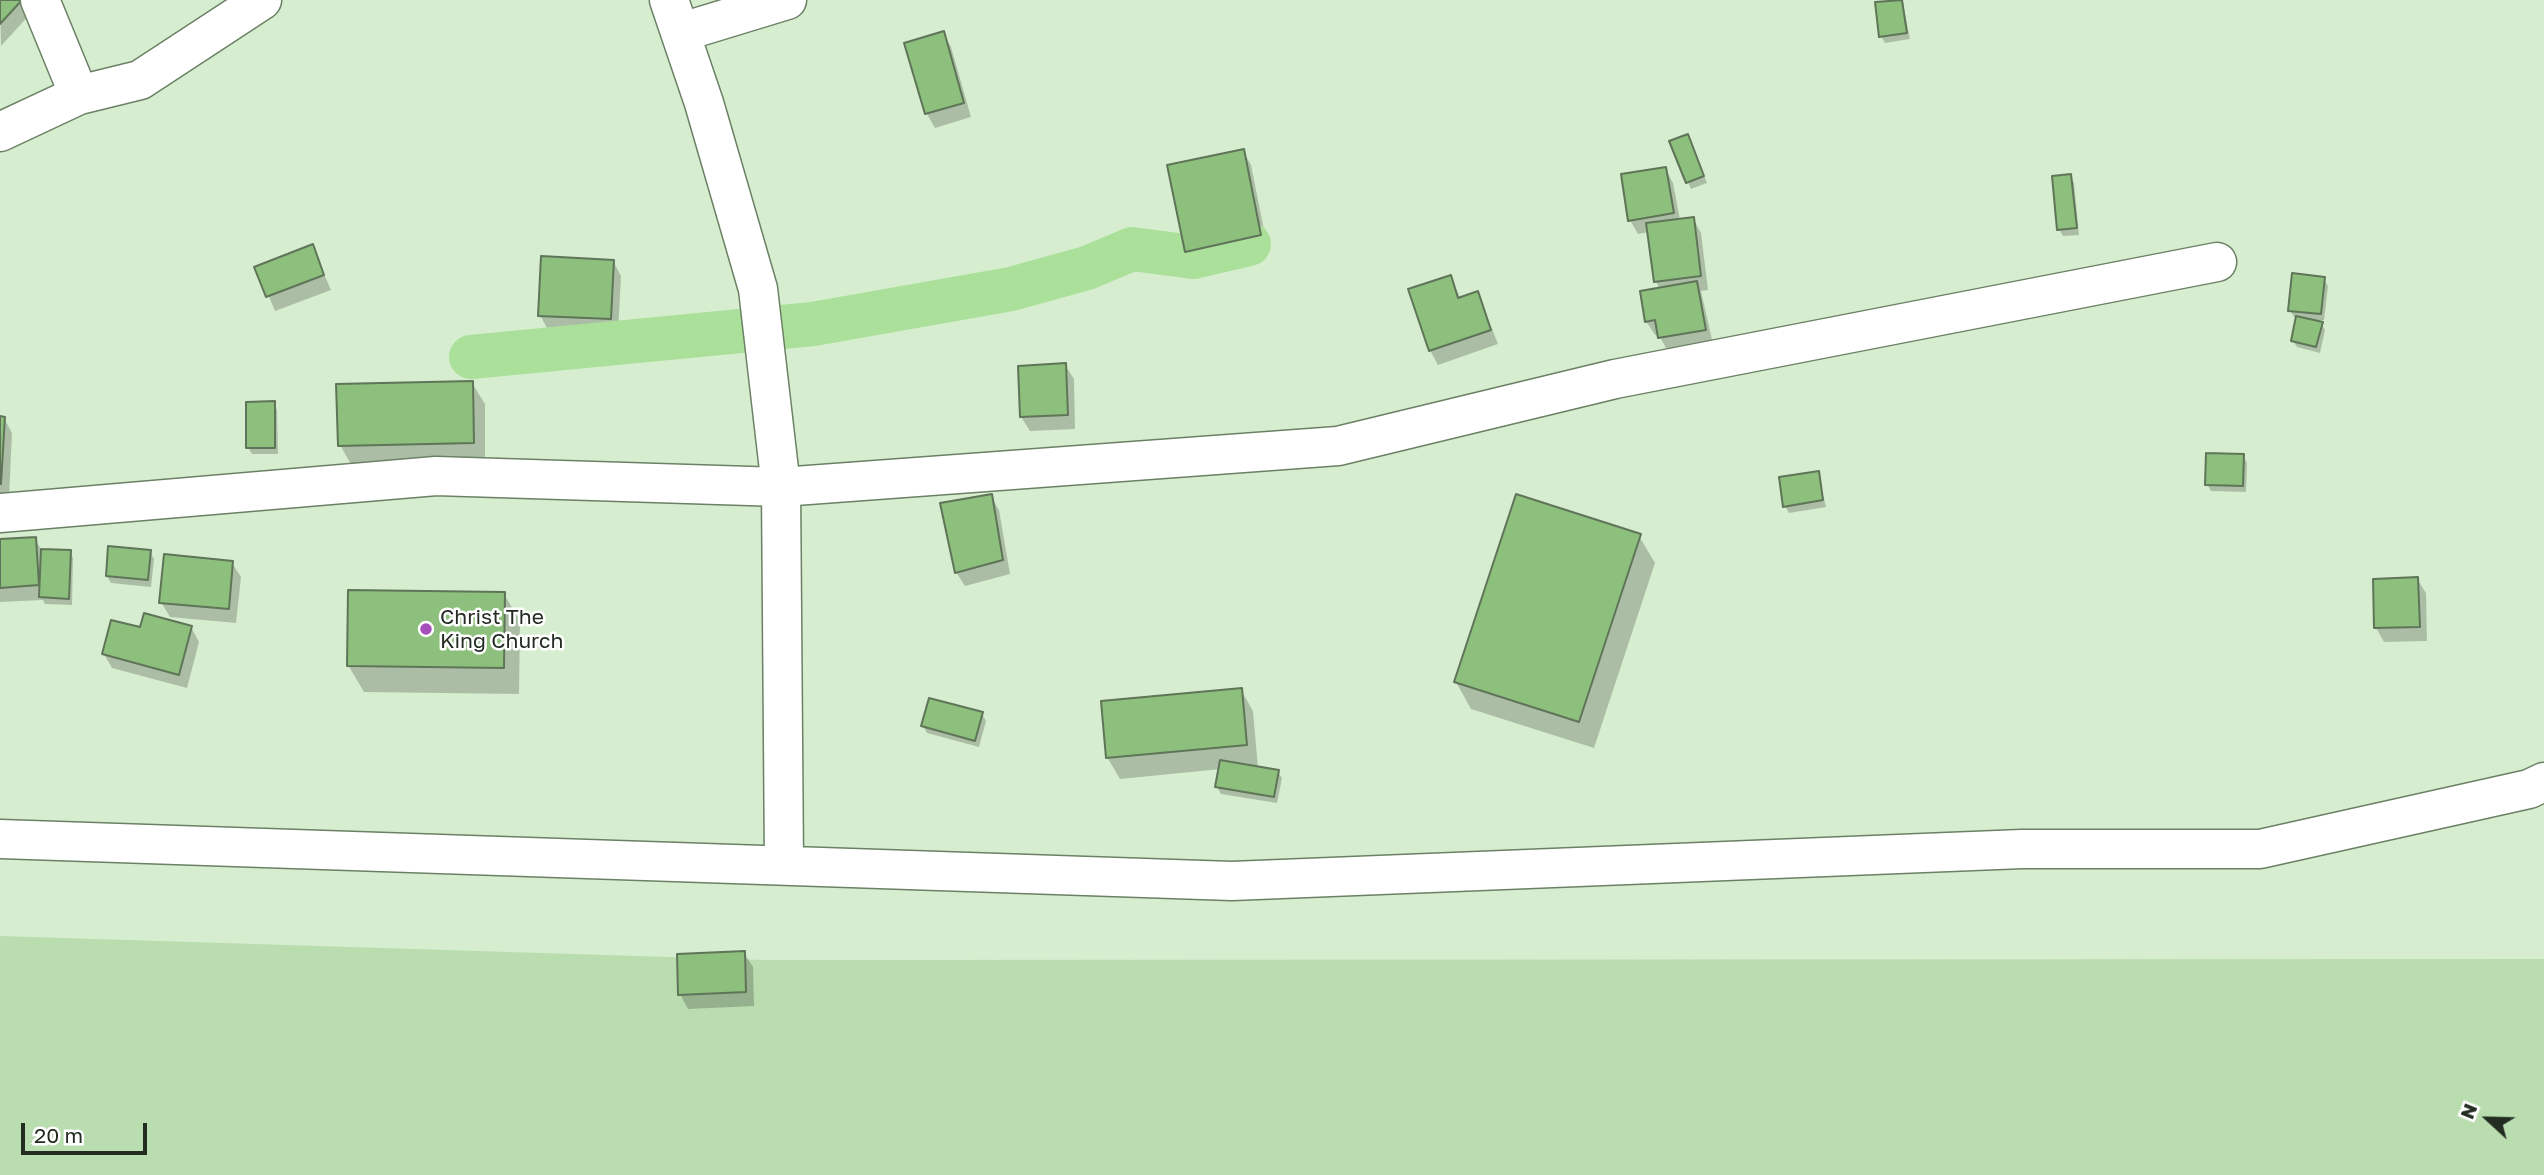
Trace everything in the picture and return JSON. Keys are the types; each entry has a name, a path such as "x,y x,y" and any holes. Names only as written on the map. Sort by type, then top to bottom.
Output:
{"main road":[{"path":"40,0 79,94"},
{"path":"0,132 79,94 140,80 262,0"},
{"path":"784,865 781,487 758,289 676,16 787,0"},
{"path":"0,513 436,477 781,487 1338,446 1615,379 2217,262"},
{"path":"0,839 1232,881 2022,849 2260,849 2529,789 2544,782"}],"green space":[{"path":"0,936 764,960 2544,959 2544,1175 0,1175"}],"building":[{"path":"0,0 22,0 0,24"},
{"path":"1902,0 1907,33 1879,37 1875,2"},
{"path":"944,31 964,103 925,114 904,43"},
{"path":"1688,134 1704,176 1686,183 1669,141"},
{"path":"1244,149 1261,235 1185,252 1167,165"},
{"path":"1666,167 1674,213 1628,221 1621,174"},
{"path":"2071,174 2077,228 2057,230 2052,176"},
{"path":"1694,217 1701,276 1654,282 1646,223"},
{"path":"313,244 324,275 266,297 254,267"},
{"path":"541,256 614,260 611,319 538,316"},
{"path":"2292,273 2325,277 2321,314 2288,311"},
{"path":"1451,275 1458,298 1478,291 1491,330 1429,351 1408,289"},
{"path":"1697,281 1706,330 1658,338 1655,320 1645,322 1640,291"},
{"path":"2296,316 2323,322 2316,347 2291,341"},
{"path":"1066,363 1068,415 1020,417 1018,366"},
{"path":"473,381 474,443 338,446 336,384"},
{"path":"275,401 275,448 246,448 246,402"},
{"path":"0,416 5,417 1,484 0,484"},
{"path":"2206,453 2244,454 2243,486 2205,485"},
{"path":"1819,471 1823,500 1783,507 1779,477"},
{"path":"992,494 1003,560 955,573 940,503"},
{"path":"1516,494 1641,534 1579,722 1454,682"},
{"path":"36,537 39,585 0,588 0,539"},
{"path":"108,546 151,550 148,580 106,576"},
{"path":"41,549 71,550 69,599 39,597"},
{"path":"164,554 233,561 229,609 159,603"},
{"path":"2418,577 2420,627 2374,628 2373,579"},
{"name":"Christ The King Church","path":"348,590 505,592 504,668 347,666"},
{"path":"144,613 192,626 179,675 102,654 111,620 140,627"},
{"path":"1242,688 1247,745 1106,758 1101,701"},
{"path":"929,698 983,712 975,741 921,726"},
{"path":"1220,760 1279,770 1274,797 1215,787"},
{"path":"745,951 746,992 678,995 677,954"}],"waterway":[{"path":"471,357 813,324 1011,289 1087,268 1132,249 1193,257 1249,244"}],"place":[{"name":"Christ The King Church","path":"426,629"}]}
